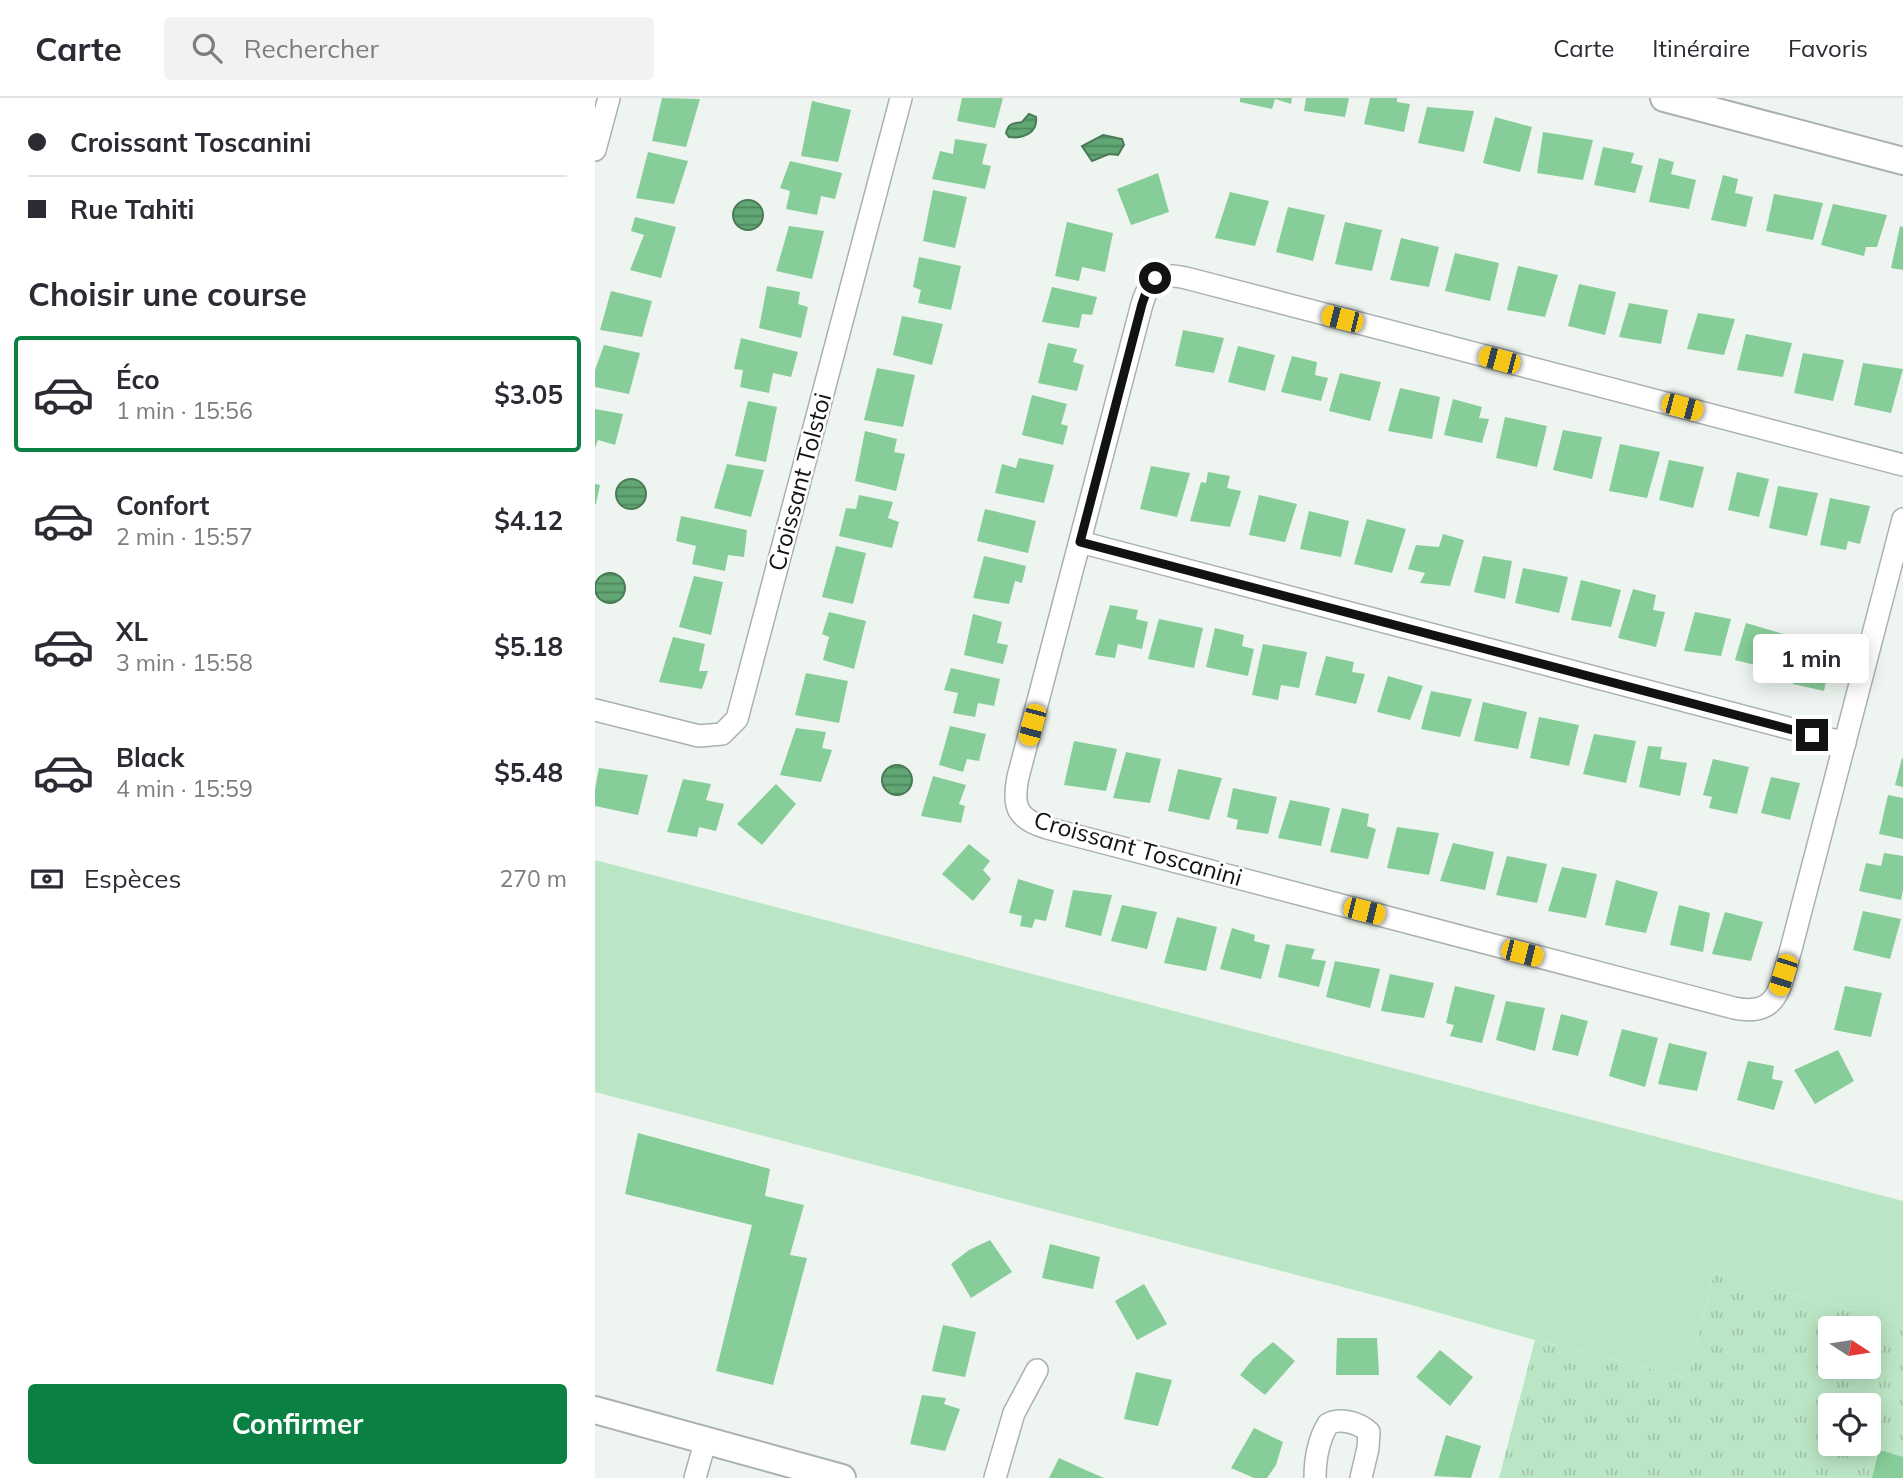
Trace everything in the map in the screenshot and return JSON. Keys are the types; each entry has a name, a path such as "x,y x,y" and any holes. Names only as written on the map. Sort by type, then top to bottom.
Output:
{"street":[{"path":"595,150 608,98"},
{"name":"Croissant Tolstoi","path":"595,710 699,736 722,734 737,719 901,98"},
{"path":"1664,98 1903,161"},
{"name":"Croissant Toscanini","path":"1903,465 1186,278 1164,275 1155,278 1149,284 1142,304 1014,793 1015,802 1022,816 1036,825 1060,832 1754,1011 1769,1005 1781,982 1903,519"},
{"path":"1080,542 1845,743"},
{"path":"995,1478 1014,1413 1037,1370"},
{"path":"595,1410 842,1478"},
{"path":"1315,1478 1315,1465 1325,1429 1328,1423 1337,1420 1360,1426 1369,1432 1360,1478"},
{"path":"695,1478 706,1439"}],"green space":[{"path":"595,860 1903,1201 1903,1323 1714,1273 1688,1378 595,1092"},
{"path":"1714,1273 1877,1316 1818,1316 1818,1379 1881,1379 1881,1317 1903,1323 1903,1478 1499,1478 1535,1340 1688,1378"}],"shaded area":[{"path":"1029,114 1036,117 1032,131 1024,136 1009,137 1006,133 1009,127 1022,122"},
{"path":"1103,135 1122,139 1124,145 1118,155 1109,154 1092,161 1082,146"},
{"path":"748,200 758,205 763,215 758,225 748,230 738,225 733,215 738,205"},
{"path":"631,479 641,484 646,494 641,504 631,509 621,504 616,494 621,484"},
{"path":"610,573 620,578 625,588 620,598 610,603 600,598 595,588 600,578"},
{"path":"897,765 907,770 912,780 907,790 897,795 887,790 882,780 887,770"}],"building":[{"path":"662,98 700,99 686,147 652,141"},
{"path":"962,98 1003,98 995,128 957,121"},
{"path":"1240,98 1292,98 1291,104 1275,99 1272,109 1240,102"},
{"path":"1306,98 1349,98 1345,117 1304,111"},
{"path":"1370,98 1397,98 1397,102 1410,104 1404,132 1364,124"},
{"path":"812,101 851,110 838,162 801,156"},
{"path":"1427,107 1474,111 1464,152 1418,143"},
{"path":"1495,117 1532,127 1520,172 1483,163"},
{"path":"1543,132 1593,140 1583,180 1537,173"},
{"path":"955,139 987,144 982,164 991,166 985,189 932,179 940,151 953,154"},
{"path":"1603,147 1634,153 1631,163 1643,166 1635,193 1594,185"},
{"path":"648,152 688,161 674,204 636,198"},
{"path":"1659,158 1674,162 1671,174 1696,180 1689,209 1649,202"},
{"path":"790,161 842,173 835,199 821,196 817,215 786,209 790,191 780,188"},
{"path":"1158,173 1169,212 1131,225 1117,189"},
{"path":"1723,175 1738,179 1735,193 1753,197 1746,227 1711,220"},
{"path":"933,190 967,197 955,248 923,241"},
{"path":"1230,192 1269,201 1255,246 1215,238"},
{"path":"1774,194 1823,203 1813,240 1766,231"},
{"path":"1833,204 1887,215 1877,247 1866,247 1864,256 1821,245"},
{"path":"1288,207 1325,215 1313,261 1276,252"},
{"path":"635,217 676,227 661,278 630,270 644,235 631,231"},
{"path":"1067,222 1113,233 1105,272 1082,267 1079,281 1055,276"},
{"path":"1345,222 1382,230 1372,271 1335,264"},
{"path":"789,226 824,231 812,279 776,271"},
{"path":"1900,226 1903,227 1903,270 1891,268"},
{"path":"1401,238 1439,247 1429,287 1390,280"},
{"path":"1455,253 1499,263 1490,301 1445,291"},
{"path":"919,257 961,266 951,310 918,303 921,290 913,287"},
{"path":"1518,266 1558,275 1545,317 1507,310"},
{"path":"1579,284 1616,292 1605,335 1568,326"},
{"path":"767,286 800,292 798,304 808,307 801,338 759,328"},
{"path":"1052,287 1097,297 1092,315 1082,314 1079,328 1042,322"},
{"path":"611,291 652,301 642,337 600,330"},
{"path":"1629,303 1668,310 1661,344 1619,337"},
{"path":"1698,313 1735,319 1724,355 1687,349"},
{"path":"902,316 943,324 932,365 893,355"},
{"path":"1183,330 1224,338 1214,373 1175,366"},
{"path":"1746,334 1792,343 1783,377 1737,370"},
{"path":"741,338 798,352 791,377 773,373 769,393 740,387 743,370 734,369"},
{"path":"1048,343 1077,349 1073,362 1084,365 1077,391 1038,383"},
{"path":"604,345 640,353 629,394 595,387 595,370"},
{"path":"1238,346 1275,355 1265,391 1228,382"},
{"path":"1803,353 1844,360 1833,401 1794,393"},
{"path":"1292,356 1317,362 1315,375 1328,378 1321,401 1281,392"},
{"path":"1863,363 1903,369 1891,413 1854,405"},
{"path":"877,368 915,375 903,427 864,420"},
{"path":"1340,373 1381,382 1370,421 1329,411"},
{"path":"1400,388 1440,397 1432,439 1388,431"},
{"path":"1032,395 1067,404 1061,424 1068,426 1063,445 1022,435"},
{"path":"1453,399 1482,407 1479,418 1489,419 1482,443 1444,435"},
{"path":"748,401 777,407 766,462 735,456"},
{"path":"595,409 623,414 615,445 598,440 595,448"},
{"path":"1505,417 1547,426 1537,467 1496,458"},
{"path":"1563,430 1602,437 1592,479 1553,470"},
{"path":"865,431 897,439 894,452 905,454 896,491 855,481"},
{"path":"1620,444 1660,452 1647,498 1609,491"},
{"path":"1019,458 1054,465 1044,503 995,493 1002,464 1016,468"},
{"path":"1669,460 1704,467 1693,508 1659,500"},
{"path":"727,464 764,470 751,517 714,508"},
{"path":"1151,466 1190,473 1177,517 1140,509"},
{"path":"1208,472 1230,476 1227,488 1241,491 1230,527 1190,521 1201,482 1206,483"},
{"path":"1737,472 1769,479 1759,517 1728,510"},
{"path":"595,484 600,485 596,504 595,504"},
{"path":"1778,486 1818,493 1807,536 1769,528"},
{"path":"859,495 893,502 888,518 899,522 892,548 839,536 846,508 856,509"},
{"path":"1259,495 1297,504 1285,542 1249,535"},
{"path":"1830,498 1870,506 1860,544 1848,541 1846,550 1820,545"},
{"path":"985,509 1036,521 1028,553 977,541"},
{"path":"1309,511 1349,521 1341,557 1300,549"},
{"path":"681,516 747,530 744,557 728,555 725,571 692,564 696,546 676,541"},
{"path":"1367,519 1406,529 1392,573 1354,564"},
{"path":"1443,534 1464,540 1450,586 1420,583 1425,573 1408,569 1416,545 1439,547"},
{"path":"836,546 866,553 853,604 822,597"},
{"path":"984,556 1026,566 1022,583 1015,581 1009,604 973,598"},
{"path":"1483,556 1512,561 1505,599 1474,592"},
{"path":"1523,568 1568,577 1559,613 1515,603"},
{"path":"694,576 723,582 711,635 679,627"},
{"path":"1581,580 1621,590 1611,627 1571,620"},
{"path":"1633,589 1656,595 1653,610 1665,612 1656,647 1618,638"},
{"path":"1110,605 1138,610 1136,619 1148,622 1142,649 1118,644 1115,658 1095,655"},
{"path":"829,612 866,621 854,669 823,660 829,637 822,634"},
{"path":"1695,612 1731,619 1721,656 1684,651"},
{"path":"973,614 1002,622 997,643 1008,645 1003,664 964,655"},
{"path":"1159,619 1203,628 1194,668 1148,659"},
{"path":"1746,623 1783,634 1771,669 1735,660"},
{"path":"1215,628 1244,635 1242,646 1254,649 1248,676 1206,667"},
{"path":"673,637 705,644 699,671 708,671 702,689 659,682"},
{"path":"1793,643 1832,651 1824,691 1793,684 1795,672 1785,669"},
{"path":"1263,644 1307,652 1299,688 1281,685 1278,700 1252,695"},
{"path":"1326,656 1354,662 1352,672 1365,674 1356,704 1315,695"},
{"path":"951,668 1000,679 994,706 978,703 975,717 953,713 958,693 944,690"},
{"path":"806,673 848,681 839,723 795,715"},
{"path":"1388,676 1423,686 1410,720 1377,712"},
{"path":"1431,691 1472,699 1460,737 1421,729"},
{"path":"1483,702 1527,712 1518,749 1474,741"},
{"path":"1539,717 1579,725 1569,766 1530,758"},
{"path":"950,726 986,734 979,761 967,759 963,772 939,765"},
{"path":"796,728 826,732 822,748 832,750 821,782 780,775"},
{"path":"1594,734 1636,741 1626,783 1583,774"},
{"path":"1074,741 1117,749 1106,791 1064,785"},
{"path":"1648,746 1662,747 1660,759 1687,763 1680,796 1639,787"},
{"path":"1126,752 1161,759 1150,803 1113,798"},
{"path":"1903,758 1903,787 1895,785"},
{"path":"1713,759 1749,767 1737,814 1709,808 1712,797 1703,795"},
{"path":"599,768 648,775 638,815 595,806"},
{"path":"1178,769 1222,778 1209,820 1168,811"},
{"path":"933,776 966,785 959,804 965,806 961,823 921,816"},
{"path":"1771,777 1800,783 1790,820 1761,813"},
{"path":"683,779 711,784 706,800 724,804 716,831 699,827 697,837 667,832"},
{"path":"776,784 796,804 762,845 737,824"},
{"path":"1233,788 1277,797 1268,834 1236,829 1238,820 1227,817"},
{"path":"1888,795 1903,798 1903,839 1879,834"},
{"path":"1290,800 1330,808 1321,846 1278,838"},
{"path":"1342,808 1369,814 1367,826 1376,829 1368,859 1330,852"},
{"path":"1397,827 1439,833 1429,875 1387,868"},
{"path":"1453,843 1494,852 1485,890 1440,881"},
{"path":"969,844 990,861 983,870 991,879 973,901 942,874"},
{"path":"1884,853 1903,856 1901,900 1859,891 1866,863 1881,866"},
{"path":"1507,856 1547,864 1537,903 1496,895"},
{"path":"1562,867 1597,874 1586,918 1548,911"},
{"path":"1018,879 1054,890 1046,921 1035,919 1032,928 1020,926 1022,916 1009,913"},
{"path":"1616,880 1658,892 1646,933 1605,925"},
{"path":"1073,890 1112,895 1101,936 1065,927"},
{"path":"1122,905 1157,912 1147,949 1111,941"},
{"path":"1679,905 1710,913 1703,952 1670,945"},
{"path":"1863,911 1901,919 1890,959 1853,950"},
{"path":"1725,912 1763,922 1751,961 1712,954"},
{"path":"1177,917 1217,927 1206,971 1164,963"},
{"path":"1232,928 1255,935 1254,941 1270,945 1261,979 1220,969"},
{"path":"1286,944 1315,949 1311,959 1326,961 1319,987 1278,977"},
{"path":"1335,961 1380,969 1370,1008 1326,997"},
{"path":"1390,974 1434,983 1424,1018 1381,1011"},
{"path":"1455,986 1495,995 1482,1043 1450,1036 1454,1025 1446,1023"},
{"path":"1845,986 1882,993 1871,1037 1834,1030"},
{"path":"1506,1001 1545,1008 1535,1051 1496,1040"},
{"path":"1561,1014 1588,1021 1578,1056 1552,1050"},
{"path":"1622,1029 1658,1038 1645,1087 1609,1076"},
{"path":"1669,1043 1707,1052 1697,1091 1658,1084"},
{"path":"1838,1050 1854,1081 1815,1104 1794,1070"},
{"path":"1748,1061 1774,1066 1772,1079 1783,1081 1774,1110 1737,1100"},
{"path":"638,1133 770,1169 765,1196 804,1205 790,1255 807,1258 773,1385 716,1371 752,1225 625,1194"},
{"path":"990,1240 1012,1272 971,1298 951,1264 969,1250"},
{"path":"1050,1244 1100,1257 1093,1289 1042,1278"},
{"path":"1144,1284 1167,1324 1137,1340 1115,1301"},
{"path":"943,1325 976,1332 965,1377 932,1371"},
{"path":"1337,1338 1377,1338 1379,1375 1336,1375"},
{"path":"1273,1342 1295,1361 1265,1395 1240,1375 1253,1359"},
{"path":"1440,1350 1473,1377 1450,1406 1416,1377"},
{"path":"1136,1372 1172,1380 1158,1426 1124,1419"},
{"path":"922,1395 946,1398 944,1404 960,1409 945,1451 910,1444"},
{"path":"1254,1428 1283,1442 1276,1465 1267,1478 1254,1478 1231,1468"},
{"path":"1446,1435 1481,1446 1471,1478 1434,1476"},
{"path":"1881,1451 1903,1457 1903,1478 1872,1478"},
{"path":"1059,1458 1081,1468 1104,1478 1049,1478"}],"route":[{"path":"1155,278 1149,284 1142,304 1080,542 1812,735"}]}
